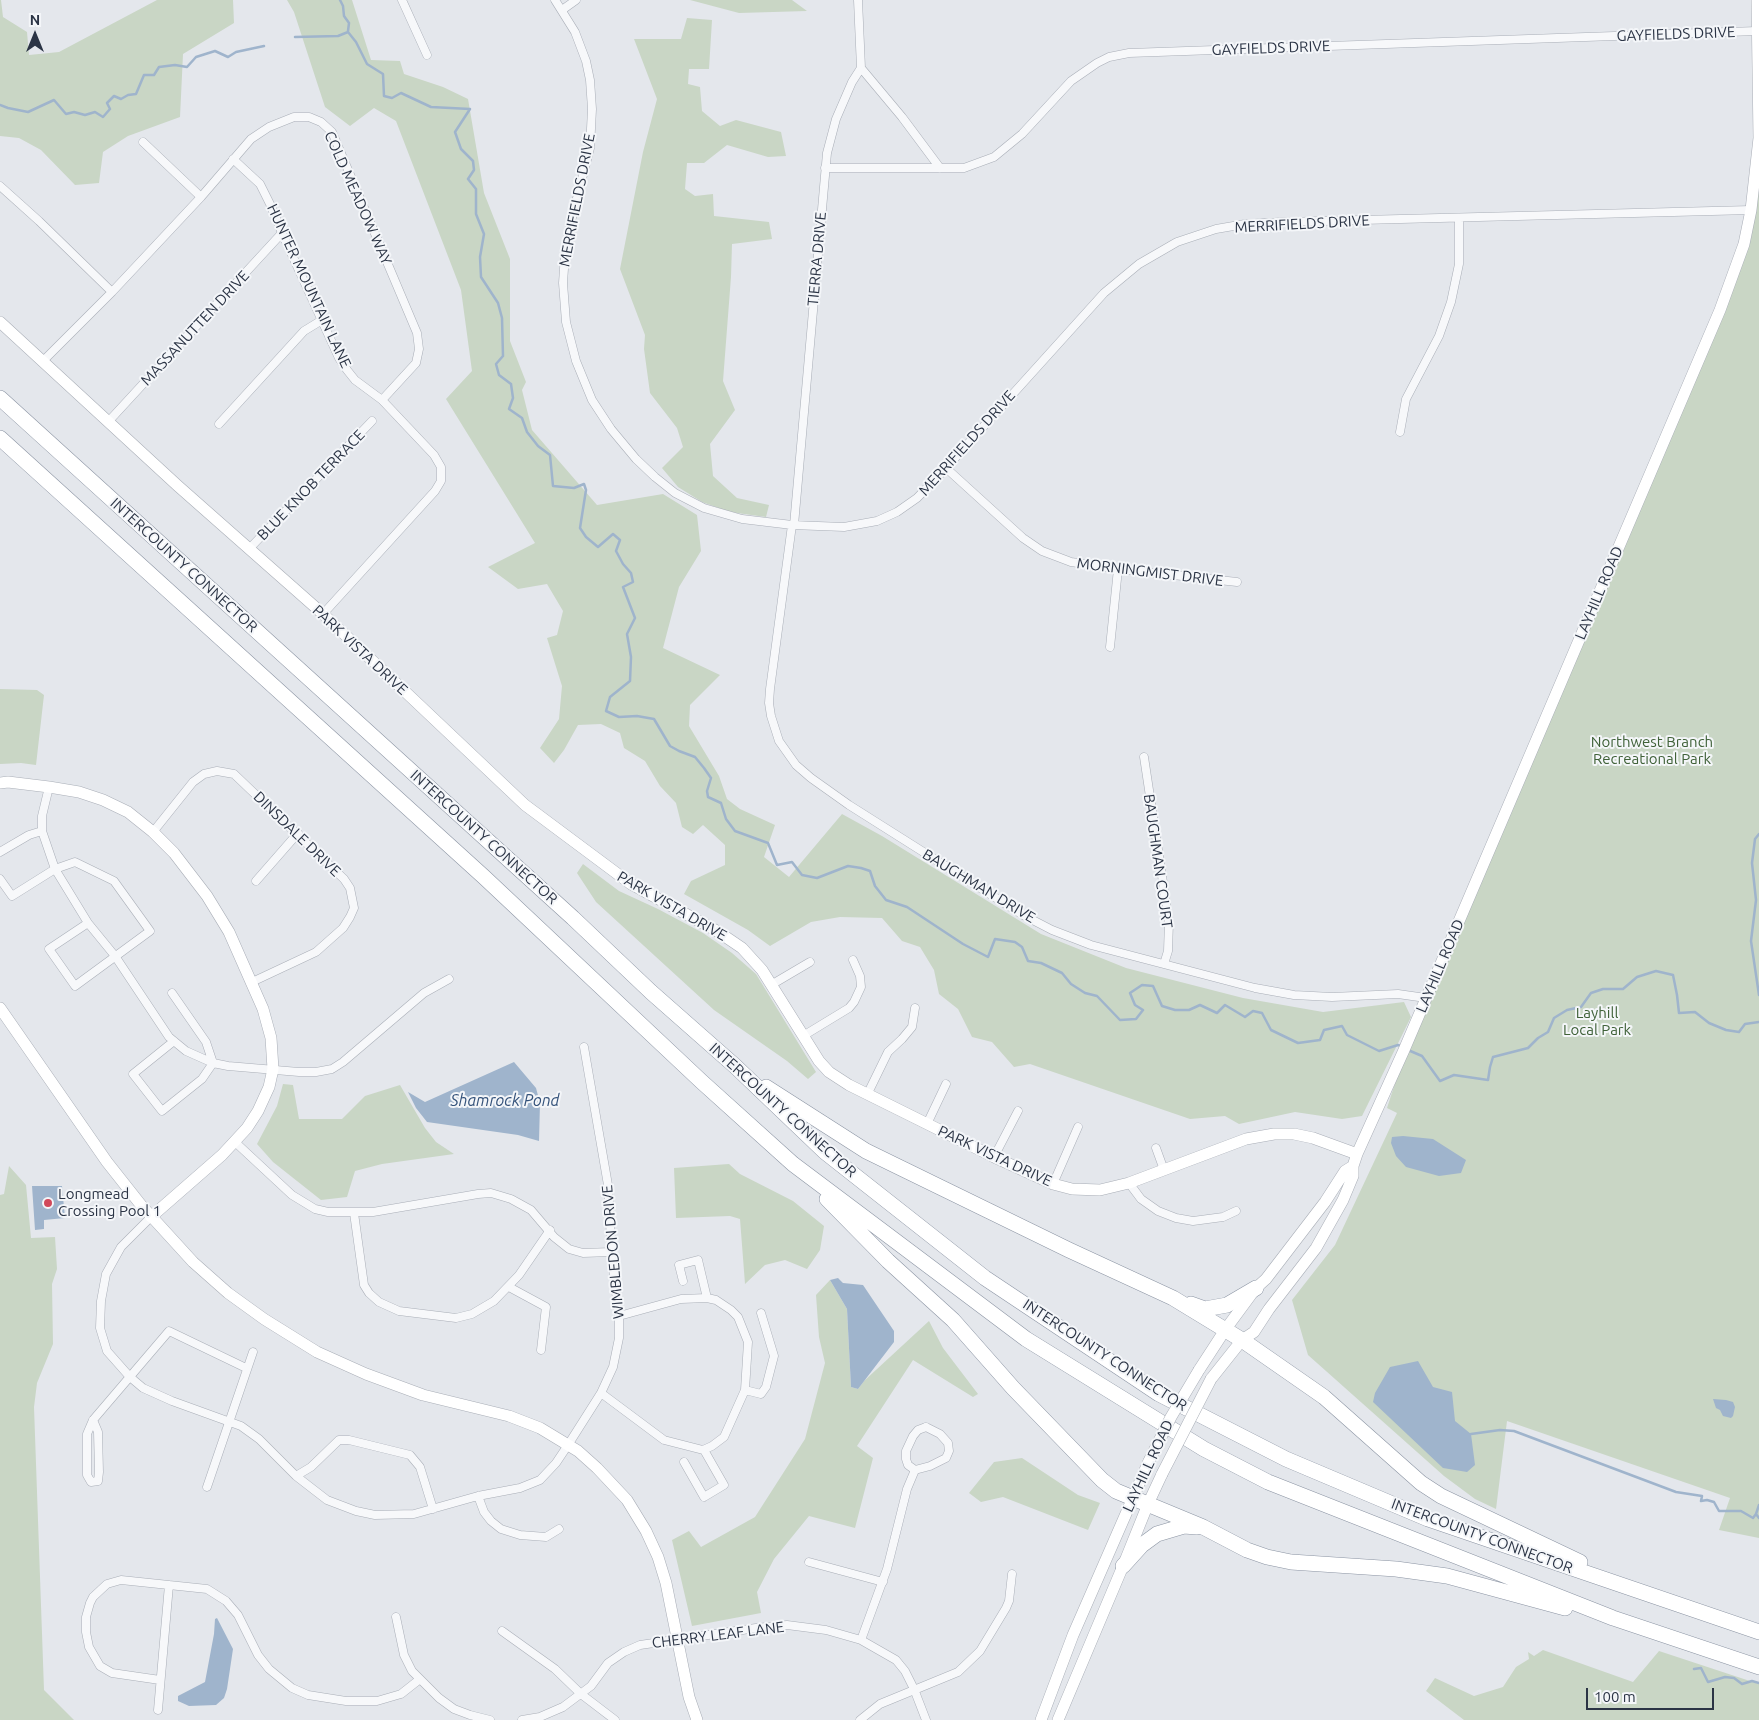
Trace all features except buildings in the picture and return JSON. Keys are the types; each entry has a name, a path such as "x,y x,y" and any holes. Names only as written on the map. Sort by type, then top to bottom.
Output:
{"highway":[{"name":"INTERCOUNTY CONNECTOR","path":"0,398 573,918 651,992 735,1066 825,1152 985,1278 1160,1394 1286,1459 1428,1519 1759,1632"},
{"name":"INTERCOUNTY CONNECTOR","path":"0,438 484,877 702,1082 793,1164 1026,1340 1204,1449 1268,1482 1613,1618 1759,1666"},
{"path":"735,1066 866,1151 1068,1250 1173,1298 1205,1309 1226,1305 1256,1288"},
{"path":"793,1164 888,1261 953,1320 1013,1388 1102,1480 1116,1491 1203,1528 1246,1550 1267,1557 1291,1562 1396,1569 1448,1576 1552,1605 1613,1618"},
{"path":"1173,1298 1242,1340 1324,1397 1421,1483 1441,1496 1642,1592"},
{"path":"1123,1566 1142,1544 1157,1534 1184,1526 1203,1528"}],"street":[{"path":"402,0 426,56"},
{"name":"MERRIFIELDS DRIVE","path":"555,0 575,32 586,61 590,80 592,109 590,148 570,225 563,283 566,322 576,361 592,400 611,428 636,459 655,478 674,492 704,508 742,520 844,527 877,521 897,512 917,498 946,468 1104,292 1139,264 1177,242 1216,229 1245,224 1751,210"},
{"path":"562,10 576,0"},
{"path":"858,0 861,68 902,117 940,168"},
{"name":"LAYHILL ROAD","path":"1058,1720 1148,1504 1211,1379 1242,1340 1254,1332 1269,1309 1316,1248 1342,1200 1353,1176 1353,1166 1357,1154 1426,998 1720,310 1744,244 1751,210 1759,138 1757,0"},
{"name":"GAYFIELDS DRIVE","path":"825,168 964,168 994,157 1022,134 1071,81 1109,57 1129,53 1758,31"},
{"name":"TIERRA DRIVE","path":"793,525 825,168 830,136 836,119 852,82 861,68"},
{"name":"COLD MEADOW WAY","path":"42,362 112,292 201,197 250,139 269,127 294,117 309,117 321,122 332,132 417,333 419,350 416,363 382,400"},
{"path":"143,142 201,197"},
{"name":"HUNTER MOUNTAIN LANE","path":"233,159 260,184 272,206 282,233 339,358 347,370 355,380 382,400 434,455 441,467 441,481 435,491 322,614"},
{"path":"0,186 40,220 112,292"},
{"path":"1400,432 1406,399 1439,336 1451,302 1459,264 1459,219"},
{"name":"MASSANUTTEN DRIVE","path":"108,422 282,233"},
{"path":"219,424 304,331 322,320"},
{"name":"PARK VISTA DRIVE","path":"0,322 108,422 322,614 525,805 631,884 717,931 742,948 762,970 820,1061 830,1072 849,1086 994,1157 1053,1184 1072,1189 1100,1190 1130,1183 1246,1139 1274,1134 1294,1134 1313,1138 1357,1154"},
{"name":"BLUE KNOB TERRACE","path":"249,549 372,421"},
{"name":"MORNINGMIST DRIVE","path":"946,468 1023,538 1042,551 1071,562 1236,582"},
{"name":"BAUGHMAN DRIVE","path":"793,525 770,689 770,703 771,716 779,741 796,765 811,778 849,805 1023,914 1052,930 1091,945 1255,988 1294,995 1332,997 1398,994 1426,998"},
{"path":"1110,647 1118,569"},
{"name":"BAUGHMAN COURT","path":"1144,757 1169,922 1168,951 1164,964"},
{"name":"DINSDALE DRIVE","path":"152,832 193,782 204,774 217,771 234,774 298,833 344,879 350,888 354,908 343,928 316,952 252,982"},
{"path":"0,783 8,782 79,792 103,800 128,812 152,832 174,853 207,896 229,932 263,1009 272,1038 273,1068 269,1087 258,1111 236,1142 151,1217"},
{"path":"49,787 42,816 42,830 55,869 88,923 115,956 169,1037 186,1051 213,1063 256,1069 273,1068 316,1072 332,1068 342,1062 424,993 449,979"},
{"path":"0,852 29,835 42,830"},
{"path":"256,881 298,833"},
{"path":"0,879 12,896 55,869 76,862 114,881 150,931 75,986 49,949 88,923"},
{"path":"803,1036 849,1008 854,1002 860,987 860,976 853,960"},
{"path":"771,985 810,962"},
{"path":"172,993 206,1042 213,1063"},
{"path":"0,1008 107,1162 151,1217 193,1262 228,1293 264,1319 317,1352 366,1374 423,1395 509,1416 540,1428 568,1445 597,1468 627,1500 646,1531 658,1558 666,1583 689,1697 697,1720"},
{"path":"867,1095 888,1052 912,1027 915,1008"},
{"path":"174,1041 133,1074 162,1111 202,1079 213,1063"},
{"name":"WIMBLEDON DRIVE","path":"151,1217 122,1247 106,1274 101,1301 100,1328 107,1351 130,1377 143,1388 172,1401 241,1426 259,1439 296,1476 327,1500 356,1511 375,1515 414,1514 478,1496 520,1488 540,1480 556,1463 568,1445 601,1393 613,1367 619,1338 619,1316 612,1252 608,1185 584,1047"},
{"path":"927,1124 946,1084"},
{"path":"994,1157 1018,1111"},
{"path":"1053,1184 1078,1127"},
{"path":"236,1142 292,1195 315,1209 328,1212 373,1212 492,1193 511,1199 531,1210 554,1237 569,1249 583,1253 612,1252"},
{"path":"1156,1148 1164,1170"},
{"name":"LAYHILL ROAD","path":"1040,1720 1073,1635 1149,1461 1171,1417 1198,1370 1225,1330 1256,1288 1266,1279 1320,1209 1345,1172 1353,1166"},
{"path":"1130,1183 1140,1199 1158,1211 1176,1218 1193,1221 1223,1217 1236,1211"},
{"path":"354,1213 364,1285 369,1292 379,1302 399,1311 456,1318 472,1314 494,1301 509,1287 520,1275 550,1230"},
{"path":"683,1281 679,1265 698,1260 707,1298"},
{"path":"509,1287 546,1307 541,1350"},
{"path":"601,1393 664,1440 704,1450 724,1437 745,1390 748,1342 743,1326 732,1310 716,1300 707,1298 681,1299 619,1316"},
{"path":"745,1390 762,1394 766,1387 774,1356 762,1313"},
{"path":"93,1420 98,1432 99,1472 98,1481 92,1482 87,1476 87,1434 93,1420 169,1331 246,1368"},
{"path":"208,1487 246,1368 253,1352"},
{"path":"926,1427 940,1434 948,1443 949,1451 946,1458 930,1466 915,1470 908,1466 906,1451 918,1430 926,1427"},
{"path":"296,1476 311,1467 339,1440 349,1440 410,1455 420,1467 433,1509"},
{"path":"684,1462 704,1497 724,1486 704,1450"},
{"path":"861,1640 883,1582 907,1489 915,1470"},
{"path":"478,1496 484,1512 501,1529 520,1535 546,1537 559,1529"},
{"path":"809,1562 883,1582"},
{"path":"860,1720 880,1704 958,1672 980,1651 1009,1601 1012,1574"},
{"path":"160,1680 112,1673 100,1666 89,1647 86,1617 93,1597 107,1584 121,1580 207,1589 226,1601 238,1615 258,1655 269,1669 292,1688 308,1695 346,1701 377,1701 400,1694 420,1679"},
{"path":"158,1710 169,1585"},
{"path":"396,1617 404,1655 412,1670 420,1679 439,1698 454,1709 490,1720"},
{"name":"CHERRY LEAF LANE","path":"522,1720 540,1717 563,1707 591,1686 608,1664 624,1652 640,1645 787,1625 826,1630 861,1640 896,1660 905,1670 926,1720"},
{"path":"502,1631 555,1669 581,1694 615,1720"}],"green space":[{"path":"0,0 3,17 27,32 29,55 59,52 157,0 233,0 234,23 183,54 180,117 128,136 103,152 99,183 75,185 41,150 19,138 0,136"},
{"path":"287,0 352,0 371,60 400,61 404,74 443,87 468,99 484,193 510,259 510,341 526,382 522,390 532,430 597,505 663,494 697,515 701,551 679,587 663,648 720,675 690,705 689,726 719,776 727,799 740,809 775,825 764,857 789,877 842,814 882,836 1041,934 1126,968 1243,998 1323,1012 1404,1002 1411,1017 1362,1116 1342,1119 1295,1112 1239,1124 1225,1116 1190,1119 1030,1064 1014,1067 992,1042 972,1037 958,1009 939,994 934,970 920,947 902,941 882,918 840,917 811,922 770,946 748,930 684,894 691,881 725,865 725,845 703,825 693,834 682,827 676,803 660,786 645,761 624,748 620,733 601,724 578,725 564,750 554,763 540,748 559,719 562,686 547,638 557,635 563,611 547,584 518,589 488,567 535,543 446,399 472,371 461,290 396,121 374,108 350,126 325,107 294,12"},
{"path":"690,0 792,0 807,11 739,13"},
{"path":"687,18 712,20 709,69 689,69 688,84 700,87 702,111 720,126 736,120 781,132 786,156 768,157 727,145 704,163 687,163 685,189 695,196 713,194 714,216 769,222 772,239 732,244 723,381 735,410 710,444 713,476 737,498 769,505 766,517 730,512 702,502 678,487 662,468 683,447 677,428 650,393 644,349 645,335 620,269 643,152 657,99 634,39 681,39"},
{"path":"1759,56 1759,1538 1719,1530 1730,1498 1507,1421 1496,1509 1475,1499 1444,1476 1308,1355 1292,1300 1335,1245 1397,1113 1387,1108 1402,1062 1754,214"},
{"path":"0,689 37,690 44,695 36,765 21,763 0,764"},
{"path":"583,864 619,891 703,933 732,953 756,974 816,1072 808,1079 787,1061 714,1010 596,902 577,873"},
{"path":"283,1084 293,1085 299,1119 342,1119 365,1096 400,1085 425,1128 436,1142 454,1154 382,1164 355,1171 347,1197 321,1200 273,1162 257,1144 277,1106"},
{"path":"729,1164 740,1174 793,1201 824,1226 820,1250 807,1269 785,1260 765,1265 745,1284 740,1219 730,1216 676,1218 674,1168"},
{"path":"9,1166 26,1185 31,1238 55,1237 57,1269 52,1284 53,1344 37,1383 34,1407 44,1690 74,1720 0,1720 0,1195 4,1194"},
{"path":"830,1280 847,1309 851,1387 858,1389 864,1381 929,1321 943,1348 978,1394 973,1397 913,1360 857,1446 873,1458 855,1528 809,1516 774,1559 757,1592 761,1613 692,1626 672,1540 689,1531 701,1547 755,1517 805,1439 825,1363 819,1337 816,1295"},
{"path":"1022,1458 1078,1495 1100,1503 1088,1530 1003,1497 981,1502 969,1493 994,1462"},
{"path":"1543,1650 1633,1682 1659,1651 1759,1684 1759,1720 1464,1720 1426,1691 1435,1678 1474,1696 1503,1687 1516,1667 1529,1659 1528,1652 1534,1656"}],"water":[{"name":"Shamrock Pond","path":"514,1062 536,1088 540,1103 539,1141 518,1135 427,1122 416,1108 408,1092 425,1102"},
{"path":"1403,1136 1433,1139 1466,1160 1461,1173 1439,1176 1406,1167 1396,1156 1391,1143 1392,1137"},
{"name":"Longmead Crossing Pool 1","path":"32,1186 62,1186 65,1218 44,1220 44,1229 35,1230"},
{"path":"838,1278 843,1283 863,1285 894,1331 894,1342 858,1389 851,1387 847,1309 830,1280"},
{"path":"1418,1361 1433,1387 1452,1392 1455,1421 1471,1434 1475,1465 1467,1472 1443,1468 1373,1402 1375,1393 1390,1367"},
{"path":"1713,1399 1733,1402 1735,1407 1733,1416 1731,1418 1723,1416 1720,1410 1716,1408"},
{"path":"217,1618 233,1649 227,1689 224,1698 216,1705 189,1706 178,1701 178,1696 205,1682 215,1619"}],"waterway":[{"path":"340,0 344,16 349,23 348,31"},
{"path":"295,37 338,36 348,32 356,42 367,64 383,74 384,96 392,98 401,93 431,107 470,109 455,132 461,149 473,161 474,170 468,179 476,189 476,214 484,234 480,257 481,277 498,303 502,318 503,356 496,364 499,375 511,384 513,398 509,409 522,418 527,432 538,446 550,455 553,486 574,488 584,484 586,490 580,528 586,537 598,547 613,534 620,540 616,551 623,564 631,573 633,582 623,587 635,618 627,634 631,657 630,681 610,697 606,711 619,717 637,716 654,719 670,746 695,757 711,778 707,791 708,797 721,803 726,819 735,831 768,843 777,865 792,862 802,875 817,878 848,866 870,871 875,886 886,900 907,907 963,944 988,957 995,939 1015,942 1022,947 1028,961 1041,963 1062,973 1071,984 1085,993 1097,996 1120,1020 1136,1019 1143,1010 1135,1005 1130,993 1142,985 1153,986 1162,1006 1175,1010 1189,1010 1200,1005 1217,1013 1225,1005 1245,1017 1253,1011 1262,1013 1271,1030 1298,1043 1320,1040 1324,1030 1342,1026 1347,1035 1379,1051 1398,1045 1401,1046"},
{"path":"0,105 28,112 54,100 66,114 74,112 85,115 95,112 103,117 110,109 107,103 114,96 121,99 128,95 136,94 144,75 154,75 159,67 175,65 187,67 196,57 215,51 228,57 236,52 264,46"},
{"path":"1759,834 1755,839 1752,863 1756,900 1751,941 1759,995"},
{"path":"1408,1050 1422,1056 1440,1081 1454,1075 1488,1080 1493,1057 1528,1048 1538,1038 1548,1032 1554,1018 1567,1010 1581,1007 1591,993 1603,989 1623,989 1637,977 1656,971 1673,975 1679,1013 1695,1012 1709,1023 1726,1030 1739,1032 1745,1024 1759,1022"},
{"path":"1471,1434 1500,1430 1514,1431 1676,1492 1702,1496 1701,1501 1714,1502 1719,1511 1741,1511 1753,1518 1756,1514"},
{"path":"1759,1505 1756,1514 1759,1518"},
{"path":"1694,1669 1701,1668 1708,1682 1725,1677 1734,1678 1742,1684 1752,1681 1759,1683"}],"place":[{"name":"Longmead Crossing Pool 1","path":"48,1203"}],"park label":[{"name":"Northwest Branch Recreational Park","path":"1652,750"},
{"name":"Layhill Local Park","path":"1597,1022"}]}
